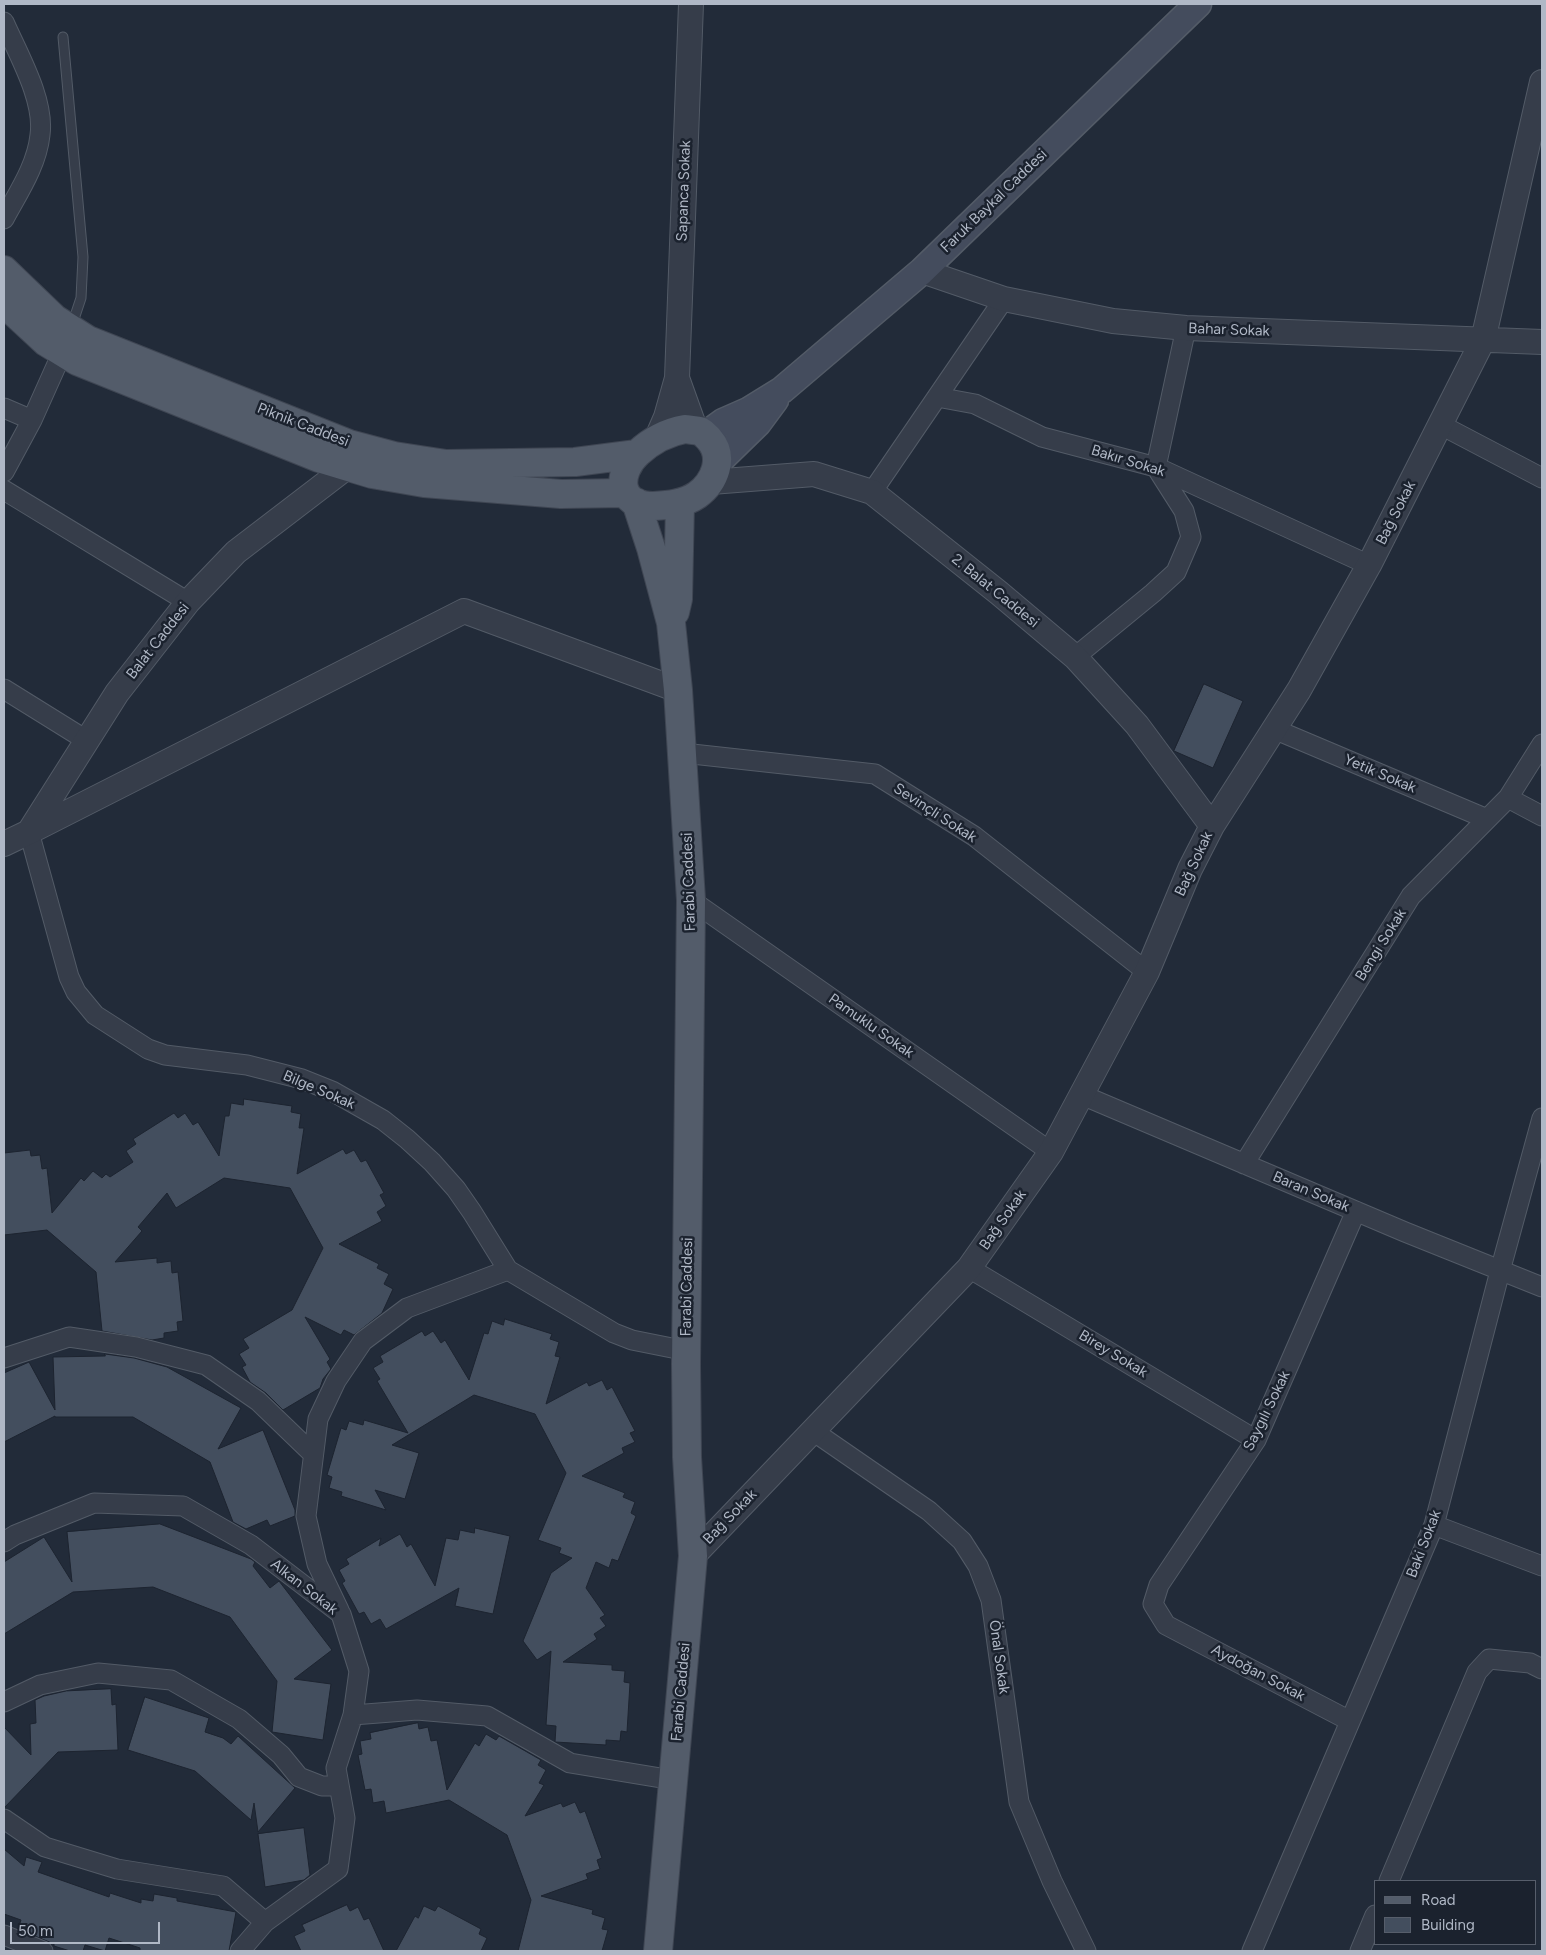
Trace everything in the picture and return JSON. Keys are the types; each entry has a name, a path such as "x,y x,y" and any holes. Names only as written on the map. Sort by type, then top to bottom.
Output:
{"main road":[{"name":"Faruk Baykal Caddesi","path":"782,390 922,271 1198,4"},
{"name":"Piknik Caddesi","path":"4,270 39,306 66,342 77,361 347,467 397,479 447,486 630,497"},
{"name":"Piknik Caddesi","path":"4,303 29,328 66,342 88,340 349,444 394,456 446,464 526,464 575,462 646,447"},
{"path":"701,433 748,411 782,390"},
{"path":"630,497 647,506 664,506 696,495 758,423 782,390"},
{"path":"671,622 651,548 630,497 622,484 625,470 646,447 674,431 685,429 701,433 714,445 714,472"},
{"path":"671,622 678,599 680,502"},
{"name":"Farabi Caddesi","path":"658,1951 693,1556 687,1456 691,900 678,690 671,622"}],"street":[{"name":"Sapanca Sokak","path":"646,447 666,417 677,378 691,4"},
{"path":"4,22 37,98 41,134 37,150 21,189 4,219"},
{"name":"Bağ Sokak","path":"693,1556 969,1268 1051,1152 1147,972 1190,870 1212,826 1299,690 1369,565 1483,340 1542,82"},
{"name":"Bahar Sokak","path":"922,271 1004,299 1113,321 1186,328 1542,342"},
{"path":"872,492 1004,299"},
{"path":"1075,657 1146,600 1176,572 1191,537 1184,511 1156,467 1186,328"},
{"path":"4,472 32,420 66,342"},
{"name":"Sapanca Sokak","path":"677,378 701,433"},
{"name":"Bakır Sokak","path":"937,397 975,404 1042,436 1156,467 1369,565"},
{"path":"4,408 32,420"},
{"path":"1440,425 1542,478"},
{"name":"Balat Caddesi","path":"29,832 117,693 188,602 236,552 347,467"},
{"name":"2. Balat Caddesi","path":"714,472 814,474 872,492 999,593 1075,657 1137,725 1212,826"},
{"path":"4,490 188,602"},
{"path":"4,844 464,611 678,690"},
{"path":"4,689 86,740"},
{"name":"Yetik Sokak","path":"1274,729 1487,819"},
{"name":"Bengi Sokak","path":"1244,1164 1411,896 1508,798 1542,744"},
{"name":"Sevinçli Sokak","path":"682,753 875,774 974,836 1147,972"},
{"path":"1508,798 1542,816"},
{"name":"Bilge Sokak","path":"29,832 69,977 76,992 95,1015 156,1052 271,1070 302,1080 358,1105 383,1120 432,1162 456,1189 508,1270 614,1333 632,1340 687,1351"},
{"name":"Pamuklu Sokak","path":"691,900 1051,1152"},
{"name":"Baran Sokak","path":"1082,1095 1356,1211 1542,1287"},
{"name":"Baki Sokak","path":"1252,1951 1434,1525 1542,1118"},
{"name":"Saygılı Sokak","path":"1166,1625 1153,1604 1159,1585 1256,1440 1356,1211"},
{"name":"Birey Sokak","path":"969,1268 1256,1440"},
{"path":"340,1614 318,1564 306,1516 318,1419 336,1381 363,1341 407,1308 508,1270"},
{"path":"4,1358 69,1337 136,1347 206,1365 258,1401 313,1454"},
{"name":"Önal Sokak","path":"813,1431 929,1511 962,1541 978,1566 991,1600 1019,1802 1052,1881 1086,1951"},
{"name":"Alkan Sokak","path":"4,1542 14,1535 94,1503 183,1506 251,1546 340,1614 360,1671 353,1715 336,1768 345,1818 338,1869 265,1922 240,1951"},
{"path":"1434,1525 1542,1566"},
{"name":"Aydoğan Sokak","path":"1166,1625 1350,1721"},
{"path":"1389,1880 1477,1672 1489,1659 1530,1663 1542,1669"},
{"path":"4,1702 40,1685 98,1673 171,1680 239,1719 281,1755 299,1777 322,1786 339,1786"},
{"path":"353,1715 418,1710 487,1716 570,1763 673,1780"},
{"path":"4,1819 45,1847 117,1869 223,1886 265,1922"},
{"path":"1360,1951 1374,1917"},
{"path":"4,1935 43,1951"}],"lane":[{"path":"63,37 83,257 81,298 66,342"}],"building":[{"path":"1204,684 1243,701 1213,768 1174,751"},
{"path":"244,1099 292,1106 291,1112 301,1114 299,1128 304,1128 297,1174 343,1149 346,1154 354,1150 361,1162 366,1160 384,1193 380,1195 386,1206 377,1212 382,1221 339,1244 379,1264 377,1268 389,1274 384,1284 393,1289 382,1313 354,1335 344,1330 341,1335 305,1317 330,1359 327,1362 331,1369 323,1379 320,1388 283,1410 266,1393 250,1382 242,1367 246,1365 239,1354 249,1348 243,1339 292,1310 323,1248 290,1188 224,1178 176,1208 167,1193 138,1227 142,1231 115,1262 157,1258 157,1263 171,1261 172,1273 178,1272 183,1321 177,1322 178,1331 164,1333 164,1338 152,1340 102,1331 96,1272 47,1230 4,1235 4,1153 30,1150 31,1156 40,1155 42,1169 47,1168 52,1213 81,1178 84,1181 93,1171 102,1178 106,1174 110,1177 133,1162 126,1151 136,1144 133,1139 174,1113 178,1118 185,1113 193,1125 198,1122 219,1156 225,1116 229,1116 231,1103 243,1105"},
{"path":"505,1319 552,1334 550,1339 559,1342 555,1356 560,1357 546,1404 587,1382 589,1386 602,1380 607,1390 612,1387 635,1431 630,1433 635,1442 622,1448 624,1453 582,1476 625,1493 623,1497 635,1502 631,1513 636,1516 618,1561 612,1559 609,1568 596,1562 586,1588 605,1615 600,1618 606,1626 594,1634 597,1639 563,1662 612,1665 612,1670 625,1671 624,1682 630,1683 627,1732 621,1731 620,1741 606,1740 606,1745 555,1742 556,1726 546,1725 551,1651 537,1660 523,1641 551,1573 572,1558 559,1553 561,1548 538,1540 566,1473 535,1414 474,1395 392,1445 419,1453 405,1499 375,1490 386,1510 341,1496 342,1492 329,1488 332,1477 327,1475 341,1428 346,1430 349,1421 363,1425 364,1420 408,1433 377,1381 380,1379 373,1368 383,1362 380,1356 422,1331 425,1336 433,1331 441,1343 445,1340 469,1380 484,1333 488,1334 492,1321 503,1325"},
{"path":"105,1354 134,1358 167,1367 241,1408 218,1449 263,1430 295,1510 295,1516 270,1526 267,1520 246,1529 233,1522 210,1462 133,1417 55,1416 4,1442 4,1373 29,1362 55,1410 53,1357 105,1356"},
{"path":"160,1524 251,1559 255,1562 253,1566 270,1588 279,1581 332,1650 294,1679 331,1684 323,1740 272,1732 277,1681 230,1617 153,1587 73,1592 4,1634 4,1562 44,1537 72,1582 67,1532"},
{"path":"475,1528 510,1536 493,1614 455,1606 459,1588 386,1629 380,1619 371,1624 364,1612 359,1614 342,1583 345,1581 339,1570 349,1564 346,1559 381,1538 379,1546 400,1534 407,1547 411,1544 435,1586 446,1538 458,1540 460,1530 474,1533"},
{"path":"111,1689 112,1705 116,1704 118,1750 58,1752 4,1808 4,1727 31,1755 30,1724 36,1723 35,1700 66,1691"},
{"path":"145,1697 209,1718 205,1732 223,1738 231,1744 238,1736 295,1788 258,1832 254,1803 251,1820 195,1771 128,1750"},
{"path":"418,1723 419,1729 428,1727 431,1741 437,1740 447,1790 475,1743 479,1746 486,1734 496,1740 499,1736 541,1760 538,1765 546,1770 539,1783 544,1785 525,1816 561,1803 563,1807 575,1802 580,1813 585,1811 602,1858 597,1860 600,1869 586,1874 588,1879 541,1896 593,1910 592,1914 605,1918 602,1929 608,1930 602,1951 518,1951 531,1900 507,1835 449,1800 386,1813 384,1801 373,1803 371,1789 365,1790 358,1755 362,1754 360,1741 371,1739 370,1733"},
{"path":"304,1828 310,1875 304,1880 265,1887 258,1834"},
{"path":"4,1849 24,1866 26,1857 42,1862 38,1872 109,1897 110,1893 141,1903 141,1899 153,1901 154,1894 177,1898 177,1901 236,1912 229,1951 140,1951 140,1948 109,1938 105,1951 85,1945 83,1951 70,1951 54,1946 54,1944 18,1929 21,1920 4,1914"},
{"path":"347,1905 350,1911 358,1907 364,1920 369,1918 384,1951 301,1951 294,1936 305,1931 302,1925"},
{"path":"424,1906 435,1911 438,1906 481,1929 479,1934 487,1938 481,1951 396,1951 415,1916 418,1918"}]}
